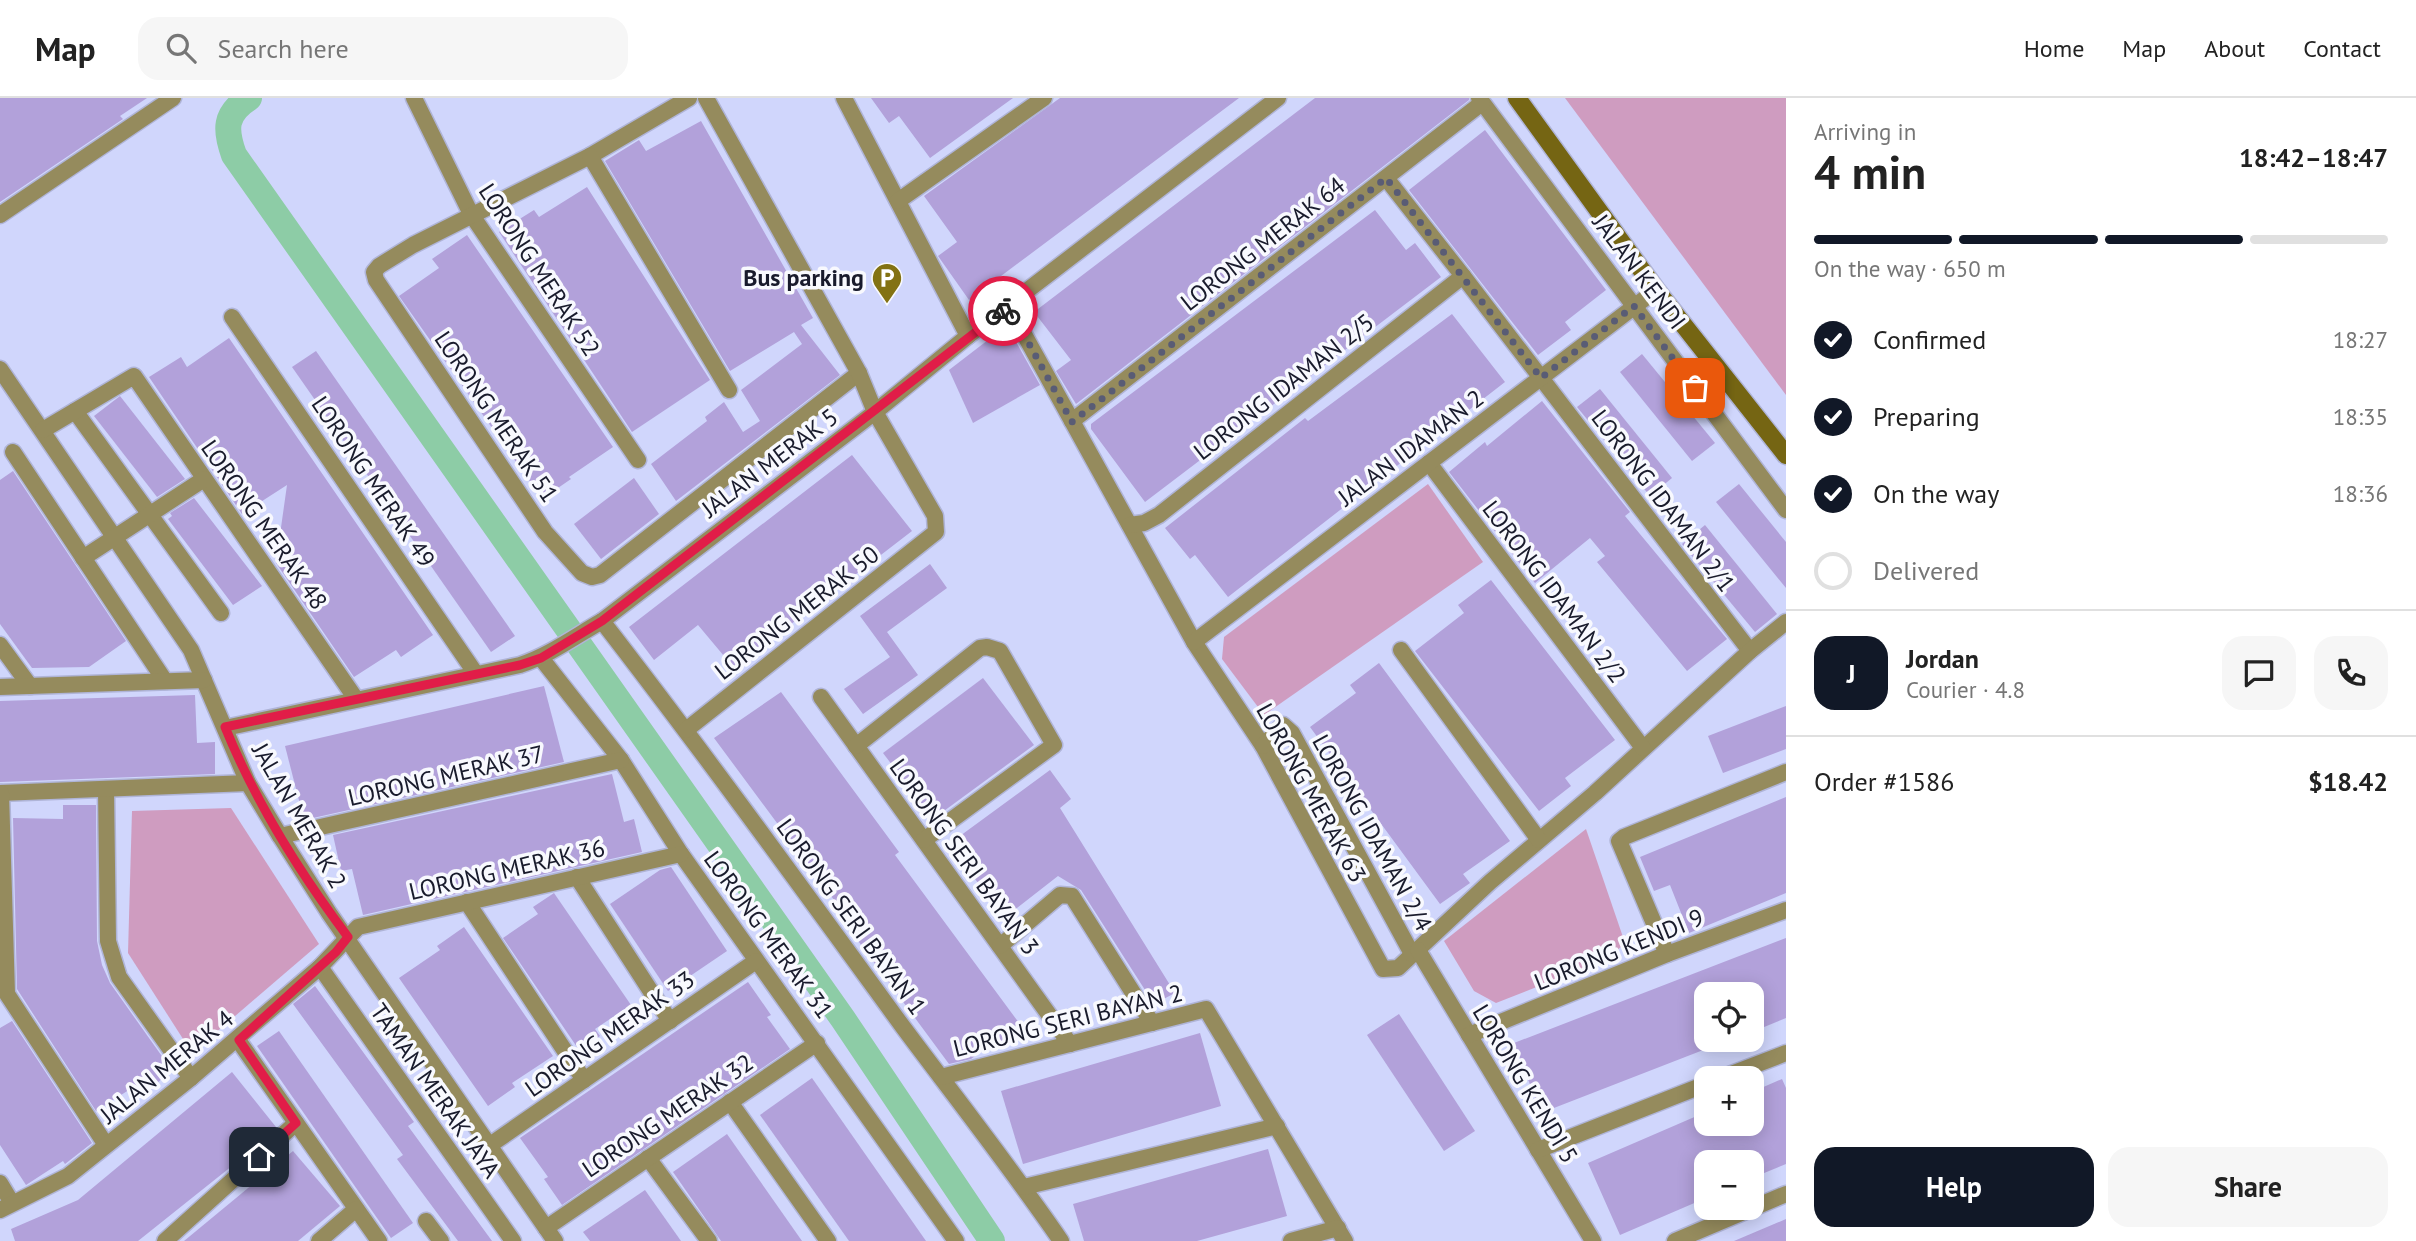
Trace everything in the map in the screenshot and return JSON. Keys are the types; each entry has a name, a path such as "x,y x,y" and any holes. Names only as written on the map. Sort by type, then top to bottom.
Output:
{"street":[{"path":"0,215 173,98"},
{"name":"LORONG MERAK 52","path":"414,98 471,214 638,460"},
{"path":"471,214 590,156 690,98"},
{"path":"706,98 859,373 875,412"},
{"path":"844,98 968,336"},
{"path":"898,201 1044,98"},
{"name":"JALAN MERAK 5","path":"225,727 476,674 541,658 560,647 596,624 875,412 968,336 1278,98"},
{"name":"JALAN KENDI","path":"1517,98 1656,290 1786,455"},
{"name":"JALAN KENDI","path":"1480,101 1786,509"},
{"name":"LORONG MERAK 64","path":"1072,422 1386,178 1480,101"},
{"path":"590,156 729,390"},
{"name":"LORONG IDAMAN 2/1","path":"1386,178 1750,651"},
{"name":"LORONG MERAK 51","path":"471,214 379,266 374,272 376,280 545,532 582,573 592,577 600,575 859,373"},
{"name":"LORONG IDAMAN 2/5","path":"1130,525 1144,523 1159,515 1463,276"},
{"name":"JALAN IDAMAN 2","path":"1194,642 1656,290"},
{"name":"LORONG MERAK 63","path":"1009,307 1194,642 1263,746 1383,969 1398,968 1415,952"},
{"name":"LORONG MERAK 49","path":"232,317 476,674"},
{"name":"JALAN MERAK 2","path":"0,369 191,650 248,783 280,836 550,1234"},
{"name":"LORONG MERAK 48","path":"75,411 134,376 356,699"},
{"path":"43,430 75,411 220,613"},
{"name":"LORONG MERAK 50","path":"687,730 936,532 935,516 875,412"},
{"path":"13,452 165,681"},
{"name":"LORONG IDAMAN 2/2","path":"1429,463 1643,748"},
{"path":"83,558 204,479"},
{"path":"1415,952 1490,882 1595,793 1750,651 1786,622"},
{"name":"LORONG SERI BAYAN 1","path":"596,624 687,730 1061,1241"},
{"path":"0,645 30,686"},
{"path":"856,746 979,648 987,647 1000,651 1054,745 924,840"},
{"path":"1401,650 1539,840"},
{"name":"LORONG MERAK 31","path":"541,658 621,760 681,854 956,1241"},
{"path":"0,687 204,680"},
{"name":"LORONG SERI BAYAN 3","path":"821,697 1070,1044"},
{"name":"LORONG IDAMAN 2/4","path":"1263,746 1283,725 1292,733 1415,952"},
{"name":"LORONG MERAK 37","path":"280,836 621,760"},
{"path":"1667,954 1619,841 1786,772"},
{"path":"106,1145 3,995 1,793 248,783"},
{"path":"106,789 108,941 111,957 118,977 191,1078"},
{"name":"LORONG MERAK 36","path":"348,937 358,927 681,854"},
{"path":"577,877 670,1021"},
{"path":"1000,946 1060,895 1072,896 1153,1023"},
{"path":"467,902 584,1080"},
{"name":"LORONG KENDI 9","path":"1469,1035 1667,954 1786,910"},
{"name":"JALAN MERAK 4","path":"6,1207 68,1176 239,1040 320,967 348,937"},
{"name":"LORONG KENDI 5","path":"1415,952 1469,1035 1593,1241"},
{"name":"LORONG MERAK 33","path":"490,1145 756,961"},
{"name":"TAMAN MERAK JAYA","path":"320,967 513,1241"},
{"name":"LORONG SERI BAYAN 2","path":"940,1077 1206,1009 1277,1126"},
{"path":"239,1040 379,1241"},
{"name":"LORONG MERAK 32","path":"550,1234 648,1158 817,1043"},
{"path":"1752,1066 1786,1053"},
{"path":"1538,1150 1694,1089"},
{"path":"730,1102 828,1241"},
{"path":"165,1241 296,1123"},
{"path":"1024,1187 1277,1126 1342,1234 1291,1241"},
{"path":"648,1158 709,1241"},
{"path":"0,1182 6,1207"},
{"path":"1675,1241 1786,1194"},
{"path":"319,1241 356,1209"},
{"path":"426,1221 441,1241"}],"shaded area":[{"path":"1565,98 1786,98 1786,395"},
{"path":"1428,484 1483,562 1264,715 1222,659 1224,637"},
{"path":"231,808 319,944 192,1053 128,953 132,811"},
{"path":"1586,829 1625,943 1608,959 1496,1003 1474,991 1444,941"}],"building":[{"path":"0,98 147,98 120,116 123,119 0,202"},
{"path":"871,98 1013,98 930,158 899,116 889,123"},
{"path":"1060,98 1239,98 969,300 938,256 957,242 924,196"},
{"path":"1315,98 1469,100 1076,404 1056,371 1071,360 1034,312"},
{"path":"701,121 813,318 801,325 840,375 676,501 651,464 707,421 705,417 724,402 743,432 760,421 741,390 802,344 794,332 730,371 605,161 639,140 646,151"},
{"path":"1485,130 1606,290 1565,322 1571,330 1538,355 1409,190"},
{"path":"587,187 710,380 632,432 499,232 534,210 539,217"},
{"path":"1375,210 1406,250 1415,243 1441,277 1145,502 1091,429 1091,424"},
{"path":"467,235 613,447 542,499 399,296 439,268 432,259"},
{"path":"1452,314 1505,382 1228,597 1195,555 1190,559 1165,528 1305,418 1308,421"},
{"path":"1001,330 1010,331 1040,385 973,423 949,370"},
{"path":"229,338 433,635 401,657 396,650 354,677 276,563 287,485 242,514 149,377 181,357 187,367"},
{"path":"316,351 515,636 491,652 292,367"},
{"path":"1642,354 1715,443 1692,461 1620,372"},
{"path":"1600,389 1672,478 1650,496 1577,407"},
{"path":"120,396 185,479 157,497 94,416"},
{"path":"1542,401 1630,512 1625,516 1727,639 1687,671 1597,562 1605,556 1590,538 1535,583 1449,472 1485,442 1487,446"},
{"path":"852,455 912,531 734,668 698,625 654,660 629,627"},
{"path":"13,471 126,641 89,667 32,668 0,624 0,480"},
{"path":"634,478 659,514 601,559 574,524"},
{"path":"1739,484 1786,542 1786,588 1716,502"},
{"path":"194,498 262,586 233,605 168,519 172,516 170,513"},
{"path":"1705,525 1777,614 1755,632 1682,544"},
{"path":"930,564 947,588 887,632 918,675 863,714 844,689 890,657 860,616"},
{"path":"1491,580 1615,740 1565,778 1571,786 1539,811 1415,651 1464,613 1458,605"},
{"path":"1379,663 1510,841 1463,874 1470,883 1440,904 1310,727 1356,693 1350,685"},
{"path":"983,678 1034,745 933,819 883,753"},
{"path":"544,686 564,762 304,820 285,746"},
{"path":"781,692 899,852 895,855 1022,1027 997,1045 995,1041 971,1059 949,1064 836,911 840,908 714,738"},
{"path":"195,695 197,743 215,742 215,774 0,782 0,701"},
{"path":"1786,706 1786,749 1723,773 1708,736"},
{"path":"1050,770 1071,799 1060,808 1175,993 1154,1004 1081,890 1058,876 1004,918 979,888 981,887 949,844"},
{"path":"612,774 624,822 634,819 642,852 363,915 352,869 341,871 333,835"},
{"path":"1786,797 1786,893 1689,933 1670,885 1654,891 1640,857"},
{"path":"63,805 96,805 97,941 102,965 110,983 171,1069 143,1098 135,1086 96,1111 17,989 13,818 63,819"},
{"path":"671,867 727,951 668,991 610,904 660,870"},
{"path":"554,893 631,1005 595,1029 600,1036 579,1050 503,938 538,914 533,907"},
{"path":"464,927 553,1056 512,1083 515,1087 488,1106 399,978 440,950 437,946"},
{"path":"1786,938 1786,1018 1764,1027 1764,982 1694,982 1694,1052 1698,1052 1541,1113 1514,1043"},
{"path":"748,982 771,1015 767,1017 790,1049 562,1205 544,1179 548,1177 520,1138"},
{"path":"315,986 414,1122 408,1126 492,1241 458,1241 397,1159 403,1155 293,1004"},
{"path":"1399,1014 1475,1131 1444,1151 1367,1035"},
{"path":"12,1021 92,1143 65,1164 63,1161 26,1185 0,1145 0,1028"},
{"path":"279,1031 413,1223 391,1238 257,1046"},
{"path":"1200,1033 1221,1106 1023,1164 1001,1091"},
{"path":"232,1072 276,1127 242,1158 138,1241 15,1241 11,1229 78,1200"},
{"path":"812,1078 926,1241 849,1241 760,1115"},
{"path":"1782,1079 1786,1088 1786,1164 1764,1173 1764,1150 1694,1150 1694,1203 1620,1235 1588,1163 1694,1117 1694,1136 1764,1136 1764,1087"},
{"path":"727,1134 802,1241 721,1241 673,1172"},
{"path":"1268,1149 1287,1216 1197,1241 1084,1241 1073,1204"},
{"path":"293,1151 340,1206 298,1241 184,1241"},
{"path":"645,1190 681,1241 590,1241 583,1232"},
{"path":"1786,1219 1786,1241 1734,1241"}],"waterway":[{"path":"249,98 235,110 229,123 229,138 234,155 843,1019 992,1241"}],"way so far":[{"path":"1003,311 1009,307 1072,422 1386,178 1541,378 1634,306 1695,388"}],"place":[{"name":"Bus parking","path":"887,305"}],"route":[{"path":"259,1157 296,1123 239,1040 336,952 348,937 248,783 225,727 520,665 541,658 602,621 1003,311"}]}
